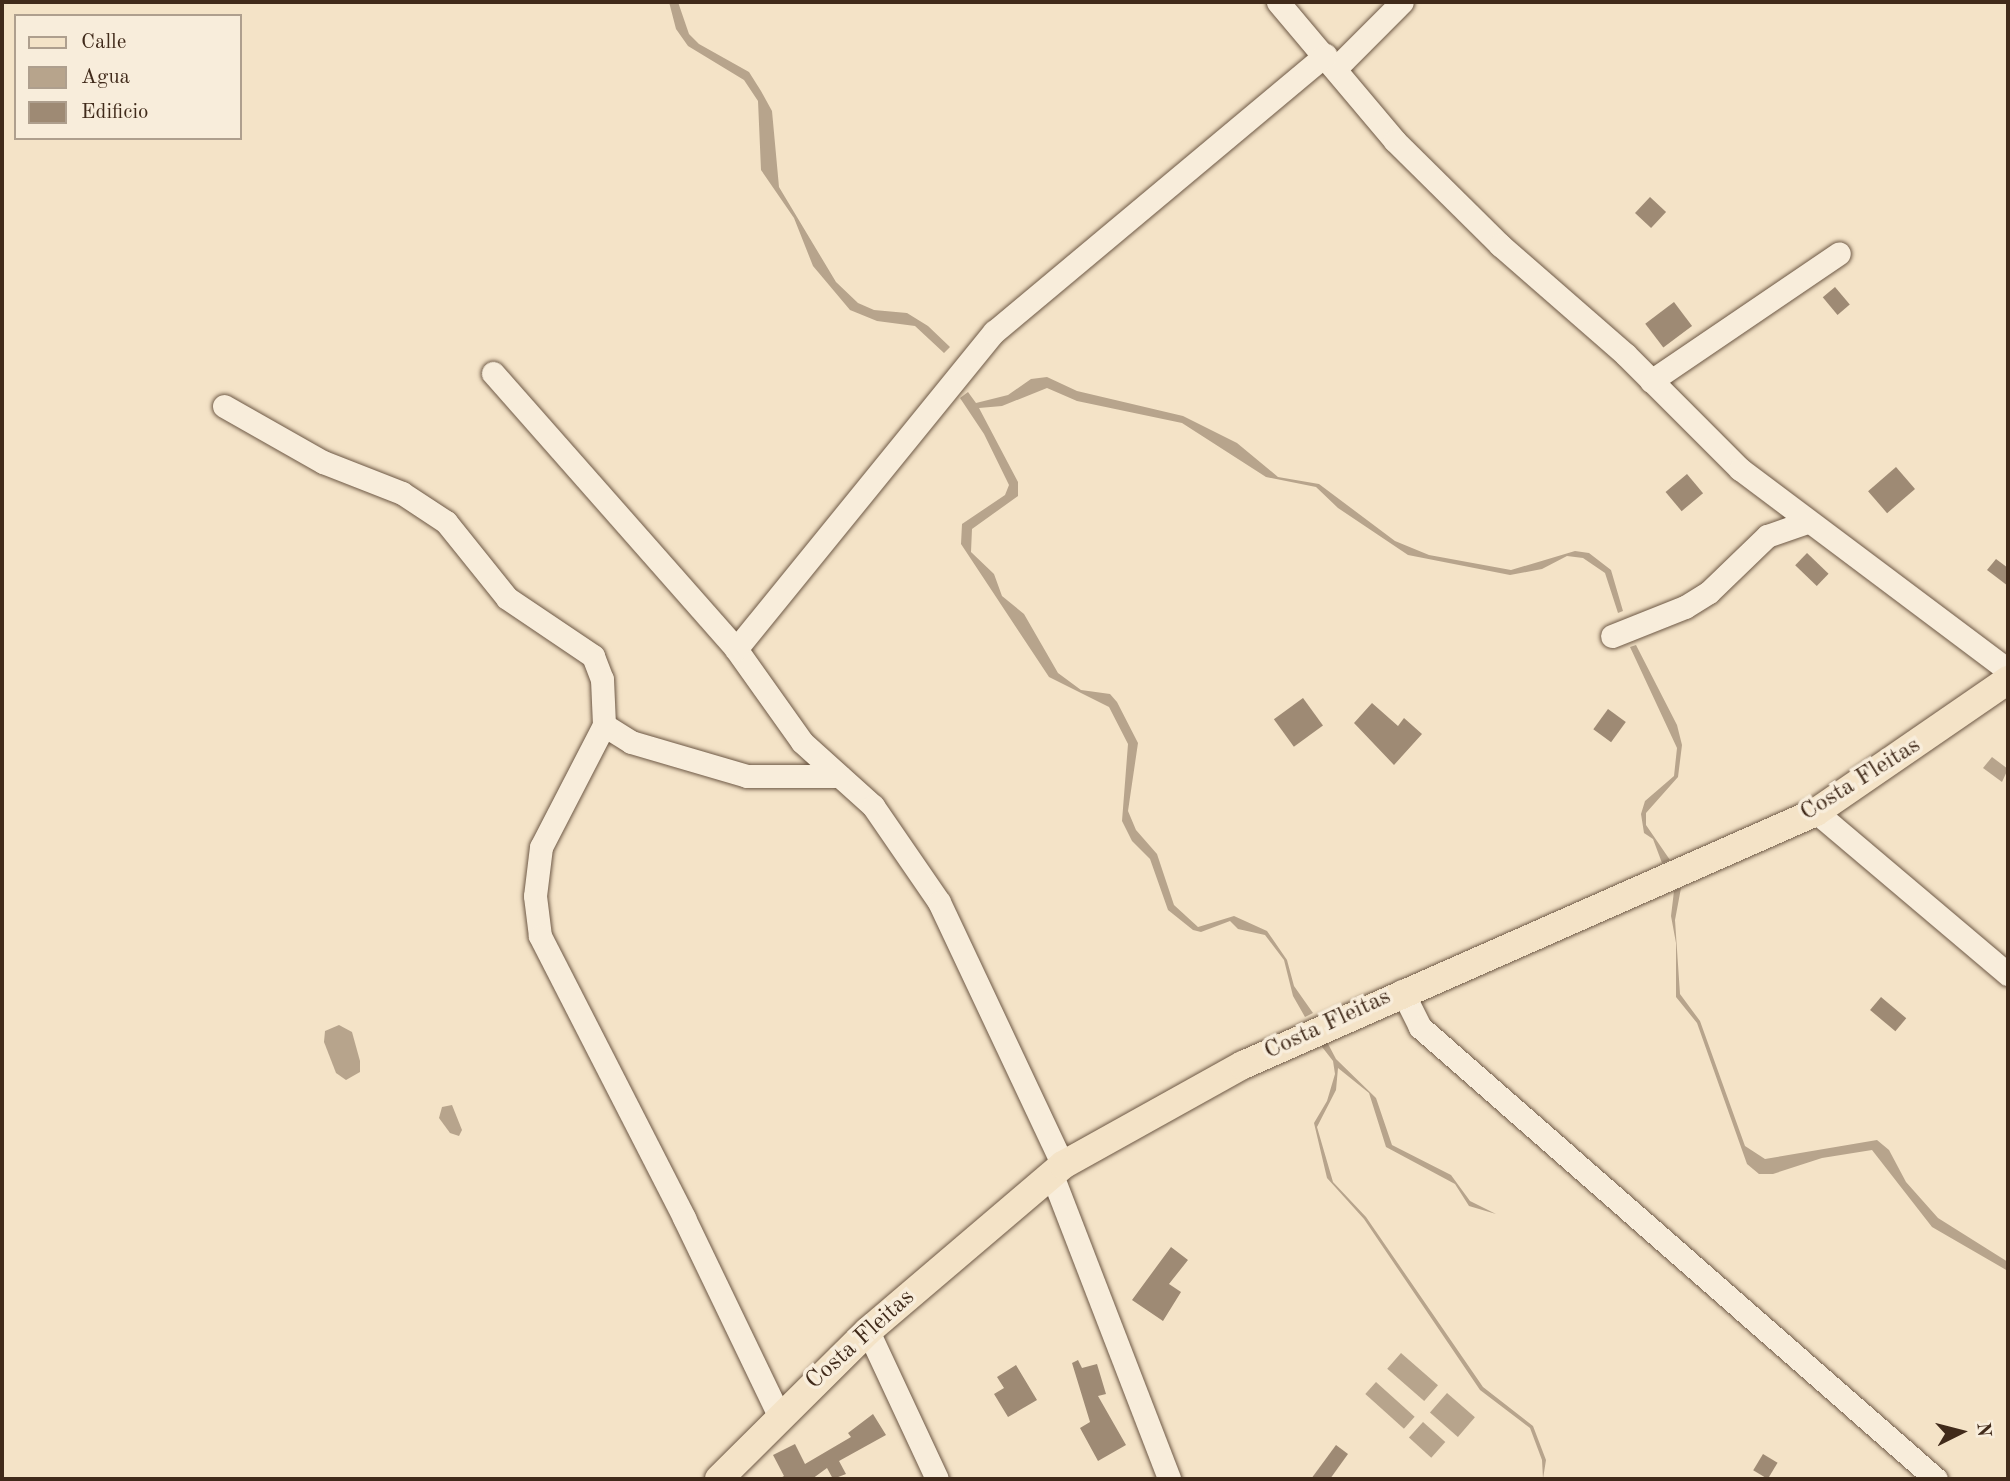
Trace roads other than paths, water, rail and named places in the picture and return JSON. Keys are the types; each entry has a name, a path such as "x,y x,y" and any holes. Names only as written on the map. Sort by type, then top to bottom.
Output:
{"main road":[{"name":"Costa Fleitas","path":"719,1479 779,1416 868,1331 1058,1170 1243,1065 1402,991 1816,812 2008,680"}],"street":[{"path":"1278,2 1405,150 1500,245 1651,382 1740,469 1807,522 2008,670"},
{"path":"736,649 994,332 1402,2"},
{"path":"1651,382 1839,253"},
{"path":"493,373 736,649 802,742 873,806 939,902 1058,1170 1169,1479"},
{"path":"224,406 323,462 402,493 446,522 507,597 593,656 602,679 604,725 541,847 535,896 540,936 684,1218 779,1416"},
{"path":"1612,636 1685,607 1709,592 1777,529 1807,522"},
{"path":"604,725 631,742 747,775 839,776"},
{"path":"1816,812 2008,974"},
{"path":"1402,991 1419,1027 1936,1479"},
{"path":"868,1331 937,1479"}],"water":[{"path":"669,2 678,2 689,34 699,44 749,72 761,91 772,111 779,187 836,282 858,303 874,310 907,313 928,326 950,347 944,353 915,326 877,321 850,310 813,266 794,218 761,170 758,101 744,80 688,46 676,29"},
{"path":"1047,377 1077,391 1183,416 1237,443 1278,477 1319,484 1395,541 1429,555 1511,570 1575,551 1589,553 1611,570 1623,611 1618,613 1605,573 1583,558 1567,556 1542,569 1510,575 1408,555 1338,508 1316,487 1266,477 1182,423 1077,401 1047,388 1002,406 979,408 1018,482 1018,496 972,529 971,552 994,574 1002,596 1024,614 1058,673 1081,690 1110,694 1117,702 1138,743 1128,811 1136,830 1157,854 1174,905 1198,927 1234,916 1267,931 1287,960 1294,986 1313,1013 1305,1017 1293,996 1284,960 1265,935 1238,929 1230,921 1201,932 1193,930 1168,910 1150,859 1132,841 1122,821 1128,744 1109,707 1049,677 961,544 962,524 1005,495 1009,485 984,434 960,398 968,392 976,403 1008,395 1031,379"},
{"path":"1636,645 1677,725 1682,745 1678,777 1646,813 1646,825 1670,860 1662,863 1653,839 1644,833 1641,814 1645,801 1674,776 1677,748 1630,647"},
{"path":"1992,757 2008,769 2002,782 1983,768"},
{"path":"1681,888 1675,920 1680,994 1700,1021 1745,1146 1765,1159 1877,1140 1889,1150 1906,1182 1938,1218 2008,1262 2008,1271 1932,1227 1872,1150 1822,1158 1773,1174 1759,1174 1747,1164 1697,1023 1676,997 1676,943 1671,916 1674,891"},
{"path":"339,1025 352,1032 360,1061 360,1072 346,1080 336,1073 324,1042 325,1031"},
{"path":"1326,1040 1336,1059 1376,1098 1392,1145 1451,1175 1470,1201 1496,1214 1469,1206 1455,1184 1386,1147 1369,1093 1338,1068 1336,1090 1317,1127 1333,1182 1366,1217 1483,1387 1533,1426 1546,1460 1543,1479 1542,1460 1530,1428 1480,1390 1364,1219 1327,1178 1314,1123 1327,1101 1335,1074 1333,1061 1319,1043"},
{"path":"452,1105 462,1130 459,1136 450,1133 439,1118 442,1107"},
{"path":"1401,1353 1438,1385 1424,1401 1387,1369"},
{"path":"1376,1382 1415,1417 1404,1429 1365,1394"},
{"path":"1447,1393 1475,1417 1458,1437 1430,1413"},
{"path":"1423,1422 1445,1442 1431,1458 1409,1438"}]}
